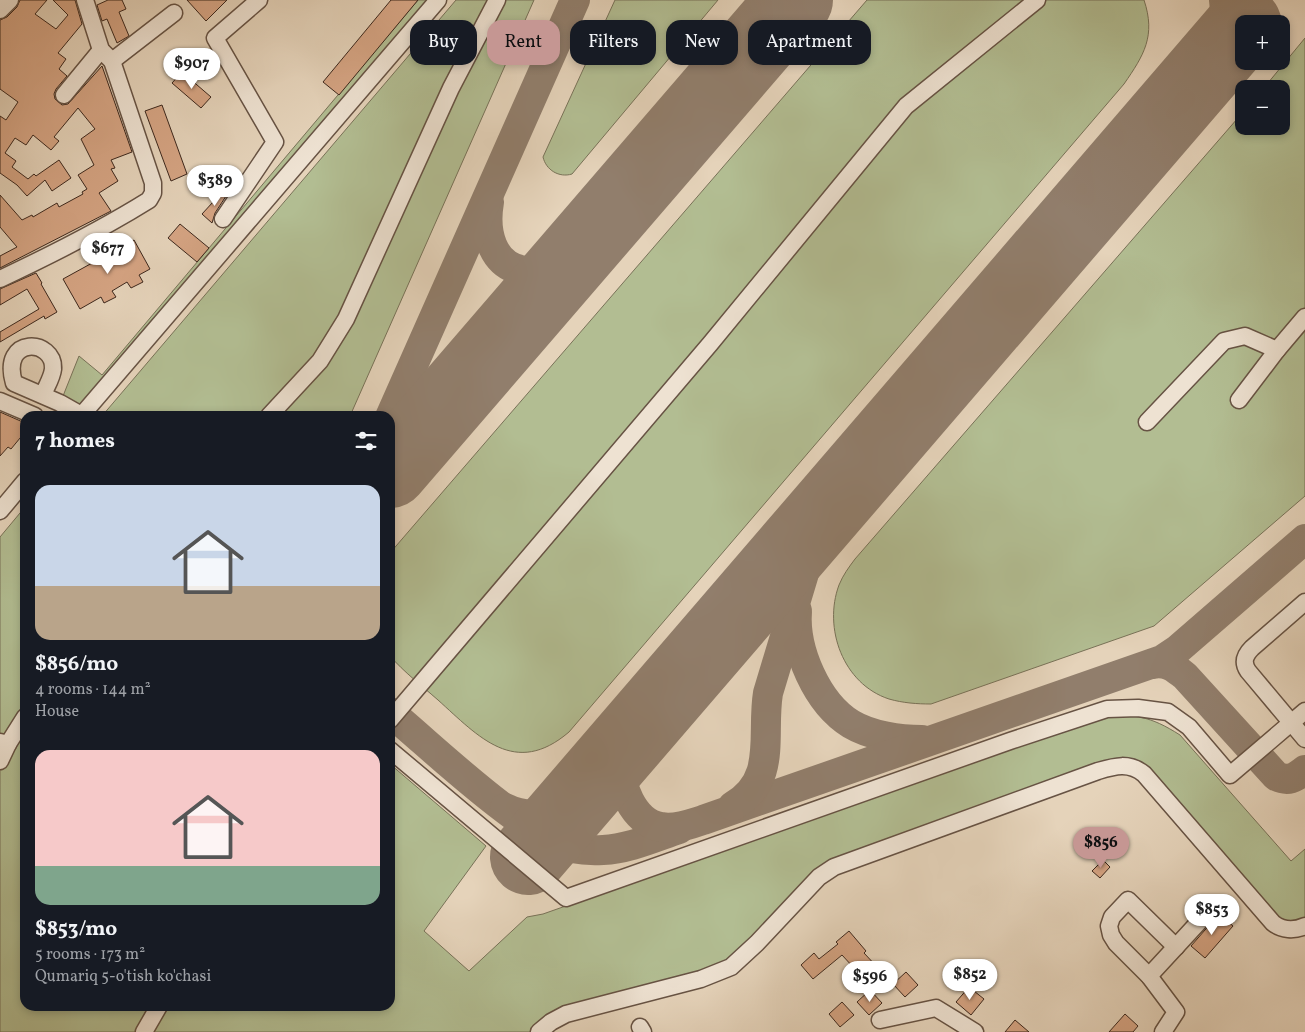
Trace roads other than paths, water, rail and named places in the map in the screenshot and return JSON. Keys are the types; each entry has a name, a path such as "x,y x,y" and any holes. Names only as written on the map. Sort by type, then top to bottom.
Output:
{"street":[{"path":"0,10 10,0"},
{"path":"0,279 64,249 108,225 149,200 153,193 152,183 107,55 85,0"},
{"path":"223,219 275,142 215,38 259,0"},
{"path":"88,411 438,0"},
{"path":"88,411 446,0"},
{"path":"274,411 320,361 346,319 451,88 496,0"},
{"path":"395,714 710,344 906,106 1037,0"},
{"path":"64,95 107,55 174,13"},
{"path":"1239,400 1305,317"},
{"path":"1148,422 1224,341 1245,336 1277,350"},
{"path":"43,395 74,411"},
{"path":"0,401 23,411"},
{"path":"0,510 20,487"},
{"path":"0,520 20,497"},
{"path":"1305,602 1247,652 1245,659 1246,669 1305,739"},
{"path":"395,754 566,898 1010,741 1107,709 1138,708 1168,712 1189,728 1230,775 1305,711"},
{"path":"0,761 4,743 20,723"},
{"path":"539,1032 550,1022 566,1014 701,979 731,967 757,944 819,877 834,867 1118,766 1134,767 1144,774 1273,923 1279,927 1292,929 1305,926"},
{"path":"548,1032 559,1025 579,1017 697,986 730,973 740,967 762,947 821,883 837,873 1100,777 1124,772 1134,774 1143,781 1269,926 1285,935 1305,934"},
{"path":"1165,1031 1176,1012 1149,976 1116,943 1111,935 1109,926 1112,917 1128,900 1176,947"},
{"path":"1149,976 1209,911"},
{"path":"880,1020 936,1008 975,1032"},
{"path":"144,1032 156,1011"}]}
